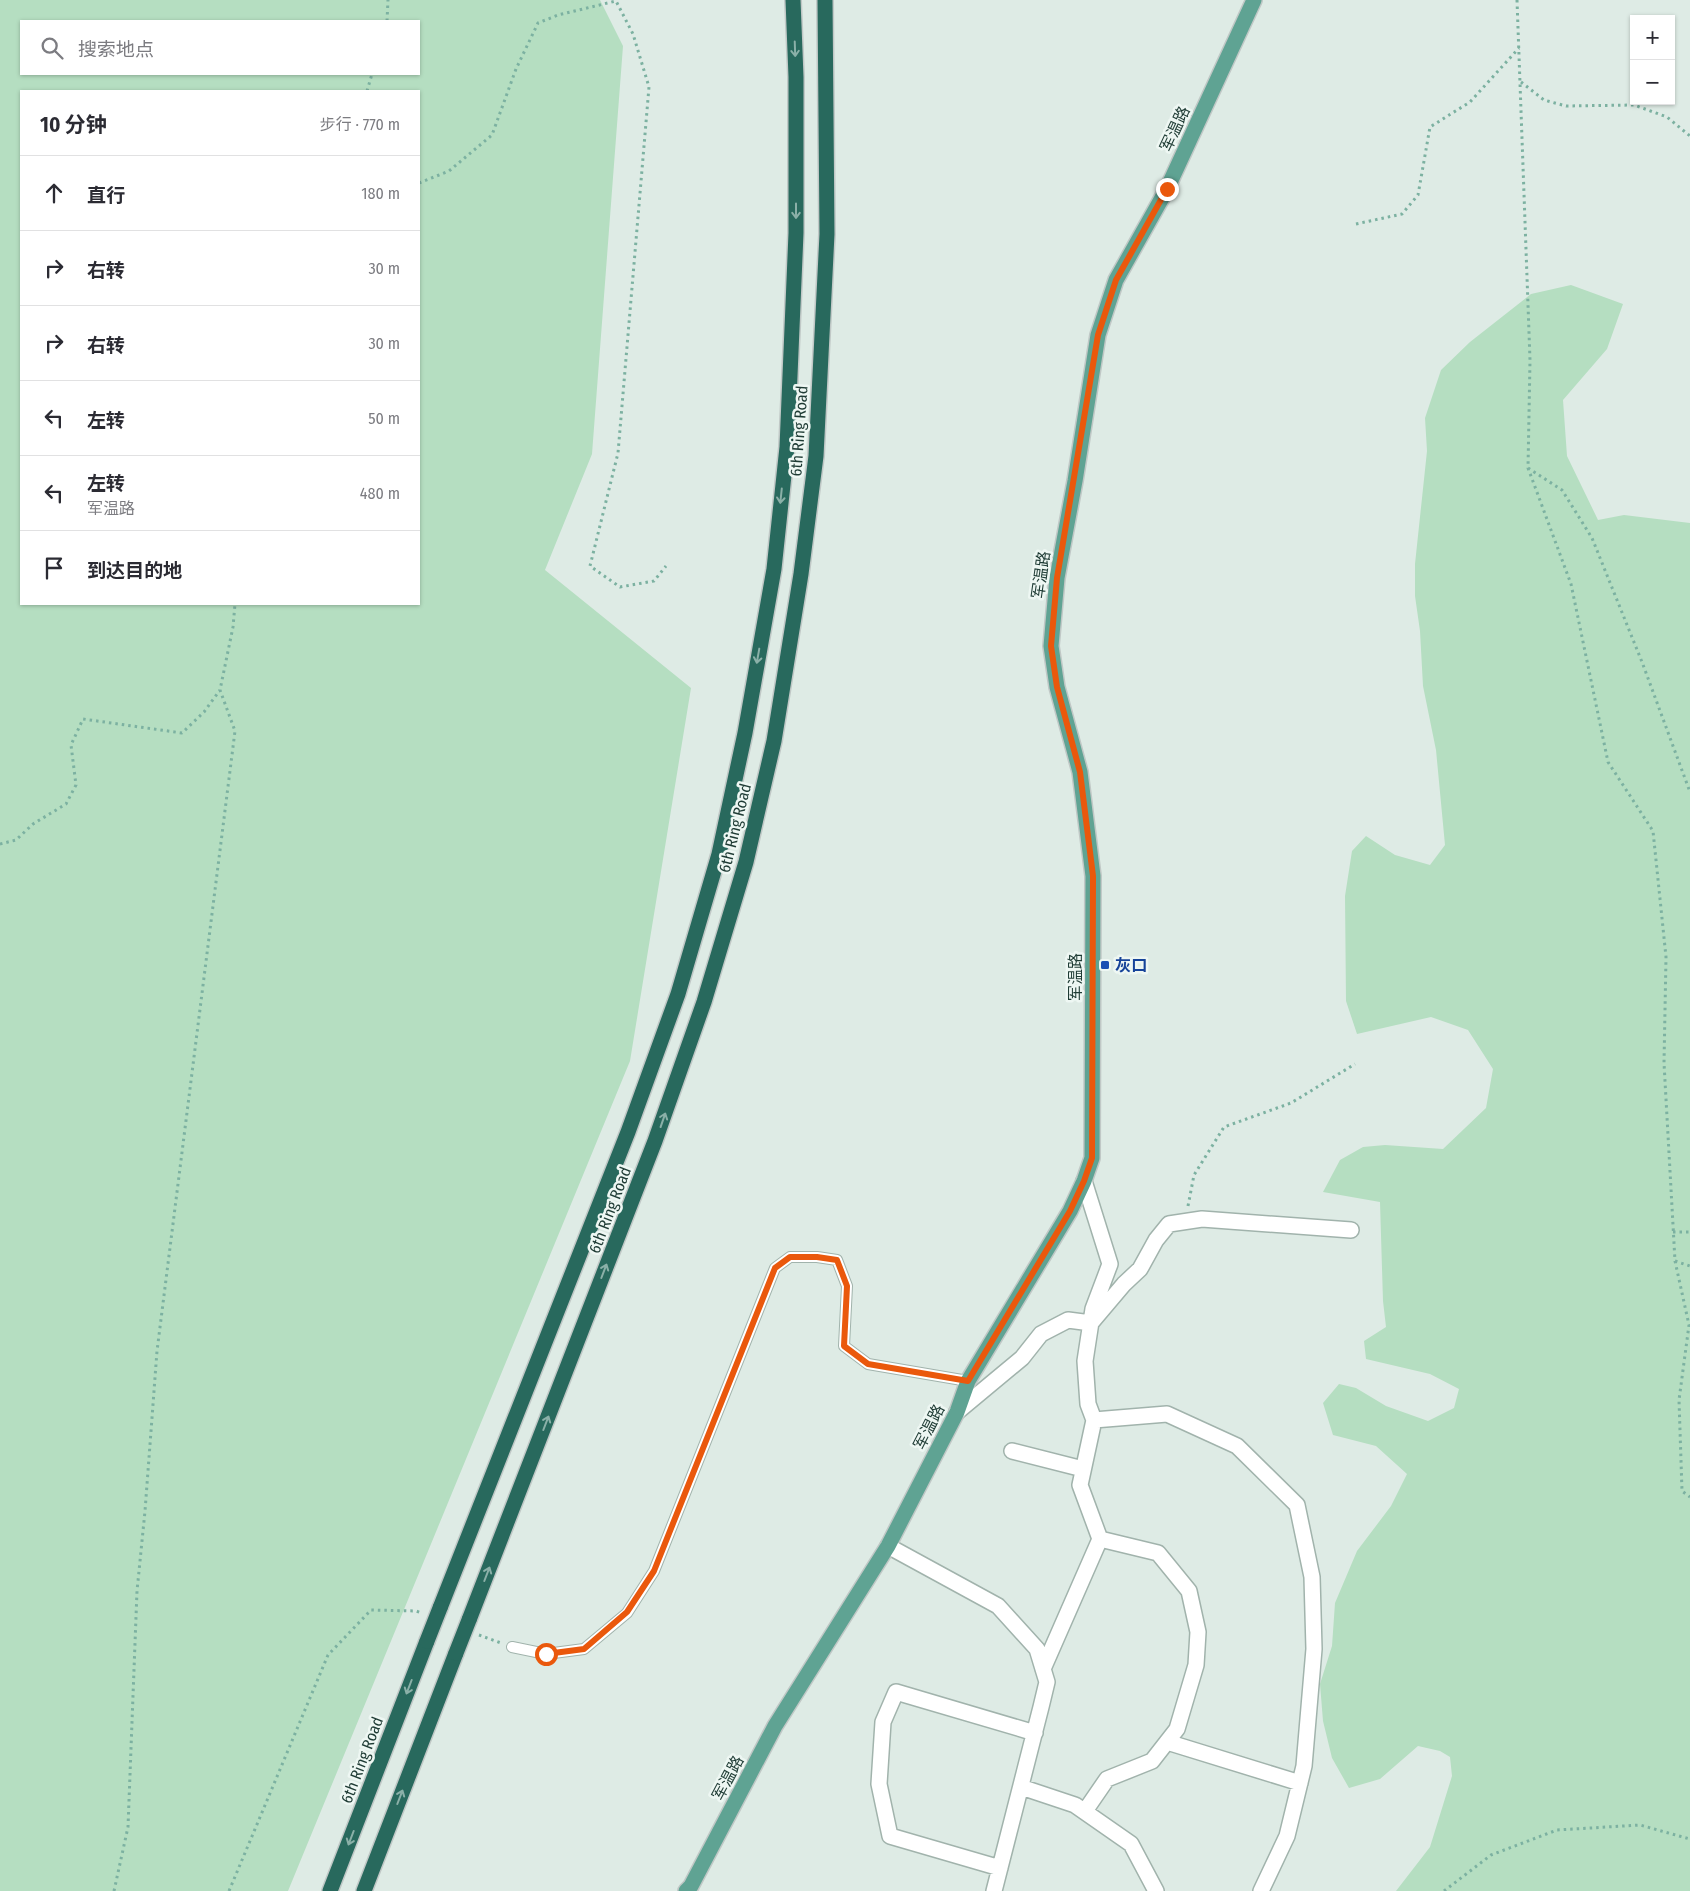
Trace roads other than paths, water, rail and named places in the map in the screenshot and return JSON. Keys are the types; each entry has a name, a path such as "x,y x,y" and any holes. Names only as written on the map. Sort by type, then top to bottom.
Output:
{"highway":[{"name":"6th Ring Road","path":"330,1891 628,1132 678,994 719,854 745,733 774,569 787,447 796,234 796,77 793,0"},
{"name":"6th Ring Road","path":"364,1891 655,1141 704,1002 746,862 774,740 801,574 816,456 827,234 825,0"}],"main road":[{"name":"军温路","path":"686,1891 692,1886 775,1726 888,1546 957,1412 968,1381 1070,1211 1092,1158 1093,876 1080,772 1057,687 1051,646 1057,578 1098,335 1116,280 1167,189 1254,0"}],"street":[{"path":"1043,1669 1100,1539 1080,1485 1094,1420 1088,1404 1085,1361 1093,1309 1110,1264 1084,1181"},
{"path":"1091,1323 1124,1284 1140,1269 1156,1240 1169,1224 1202,1219 1350,1230"},
{"path":"957,1412 1022,1358 1041,1334 1068,1320 1091,1323"},
{"path":"1094,1420 1167,1414 1238,1446 1297,1505 1312,1578 1314,1649 1304,1766 1287,1836 1261,1891"},
{"path":"1012,1451 1083,1469"},
{"path":"1085,1811 1107,1779 1152,1761 1177,1729 1196,1666 1198,1632 1189,1591 1158,1553 1100,1539"},
{"path":"888,1546 998,1606 1037,1649 1047,1682 994,1891"},
{"path":"1000,1868 890,1836 879,1784 883,1722 896,1692 1035,1733"},
{"path":"1167,1742 1300,1783"},
{"path":"1021,1787 1075,1805 1132,1844 1156,1891"}],"lane":[{"path":"512,1647 546,1654 584,1649 627,1612 654,1571 775,1268 790,1257 817,1257 837,1260 847,1286 844,1346 868,1364 968,1381"}],"place":[{"name":"灰口","path":"1105,965"}]}
